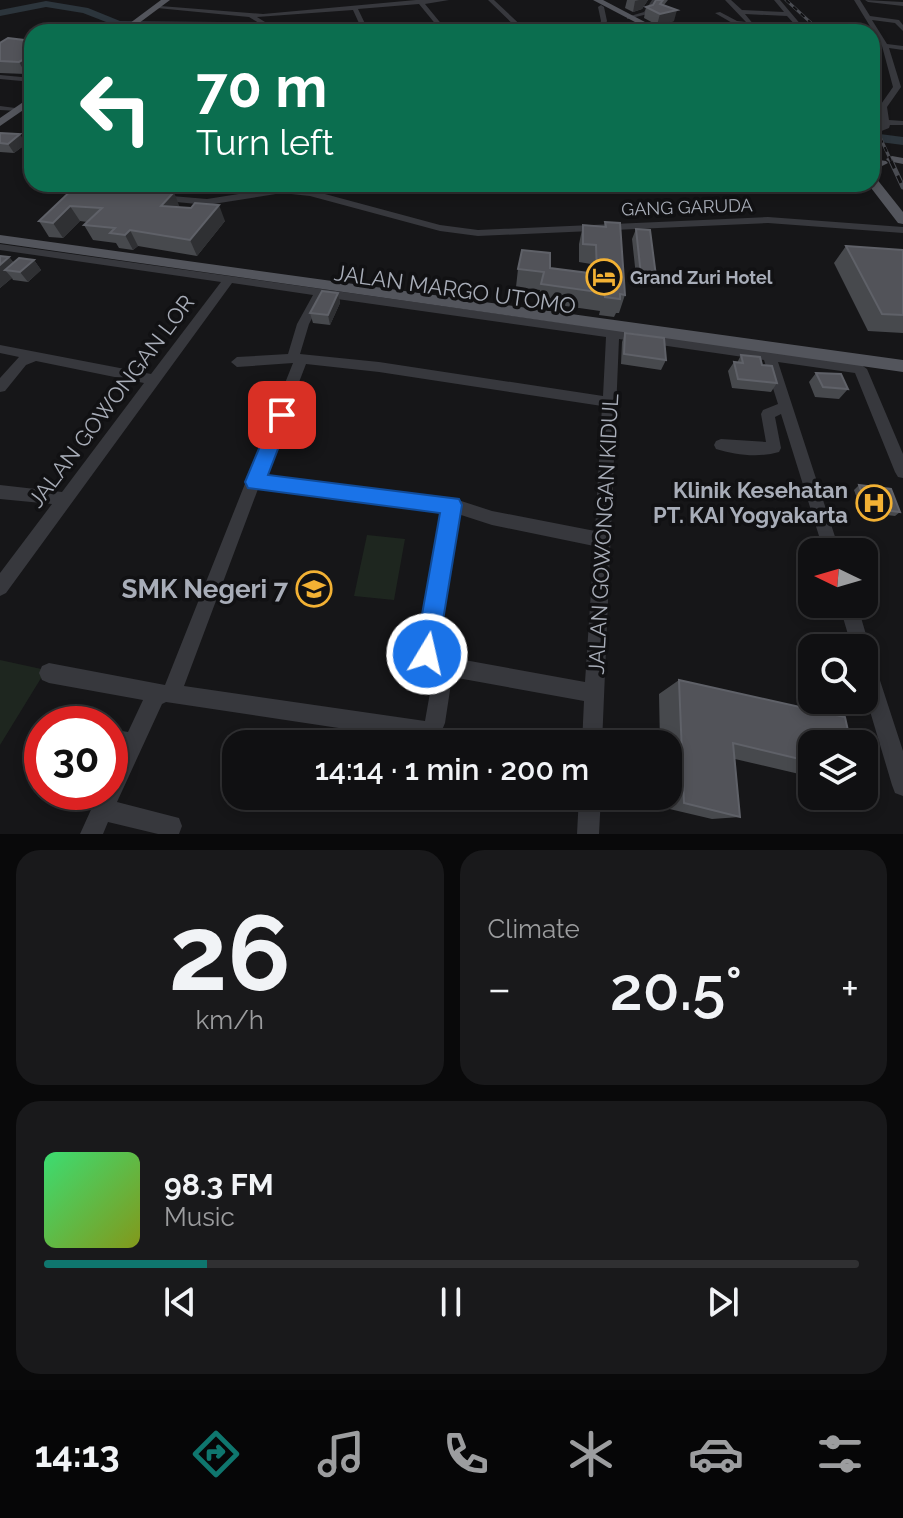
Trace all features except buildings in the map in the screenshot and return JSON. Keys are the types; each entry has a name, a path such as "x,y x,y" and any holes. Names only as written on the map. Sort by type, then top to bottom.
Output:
{"main road":[{"path":"596,2 635,24"},
{"path":"135,24 160,6"},
{"path":"626,20 637,24"},
{"path":"0,123 24,105"},
{"path":"880,191 903,220"},
{"name":"JALAN MARGO UTOMO","path":"6,243 812,358 901,367"},
{"name":"JALAN MARGO UTOMO","path":"860,369 901,367"}],"street":[{"path":"160,6 249,15 446,0"},
{"path":"626,20 645,14 655,0"},
{"path":"718,13 736,23 752,24 728,0"},
{"path":"777,0 798,24"},
{"path":"857,0 872,24"},
{"path":"868,0 903,4"},
{"path":"420,1 439,24"},
{"path":"493,1 517,24"},
{"path":"287,2 289,14"},
{"path":"596,2 604,24"},
{"path":"355,5 363,24"},
{"path":"740,12 790,14"},
{"path":"249,15 261,24"},
{"path":"869,18 897,21 903,29"},
{"path":"880,32 903,36"},
{"path":"880,38 885,46 898,94 883,107 882,126 903,123"},
{"path":"885,46 903,48"},
{"path":"0,77 24,79"},
{"path":"0,108 19,109"},
{"name":"GANG GARUDA","path":"155,192 156,197 207,202 270,192"},
{"name":"GANG GARUDA","path":"301,192 440,228 478,233 755,220 903,230"},
{"name":"JALAN GOWONGAN LOR","path":"0,587 231,275"},
{"name":"JALAN MARGO UTOMO","path":"301,285 320,292 349,292"},
{"path":"128,755 164,694 255,482 297,359 303,324 320,292"},
{"name":"JALAN GOWONGAN KIDUL","path":"593,730 613,329"},
{"path":"0,349 154,380"},
{"path":"768,351 828,538"},
{"path":"0,387 21,362 35,356"},
{"name":"JALAN MARGO UTOMO","path":"812,358 860,369"},
{"path":"237,362 297,359 379,367 610,402"},
{"path":"860,369 903,472"},
{"path":"721,445 774,448 768,414 787,406"},
{"path":"255,482 452,505 492,518 603,540"},
{"path":"0,492 66,499"},
{"path":"452,505 427,654 444,666 595,693"},
{"path":"49,673 164,694 425,731 433,728 435,723 444,666"},
{"path":"878,704 903,785"},
{"path":"128,742 134,743"},
{"path":"91,834 102,810"},
{"path":"106,810 171,826"},
{"path":"588,834 589,810"}],"shaded area":[{"path":"367,535 405,539 394,600 354,596"},
{"path":"0,660 46,670 0,745"}],"waterway":[{"path":"0,13 46,4 85,10 119,24"},
{"path":"880,138 903,141"}],"railway":[{"path":"786,0 812,24"},
{"path":"880,137 892,163"},
{"path":"891,161 903,187"}],"place":[{"name":"Grand Zuri Hotel","path":"604,277"},
{"name":"Klinik Kesehatan PT. KAI Yogyakarta","path":"874,503"},
{"name":"SMK Negeri 7","path":"314,589"}],"route":[{"path":"282,415 255,482 452,505 427,654"}]}
